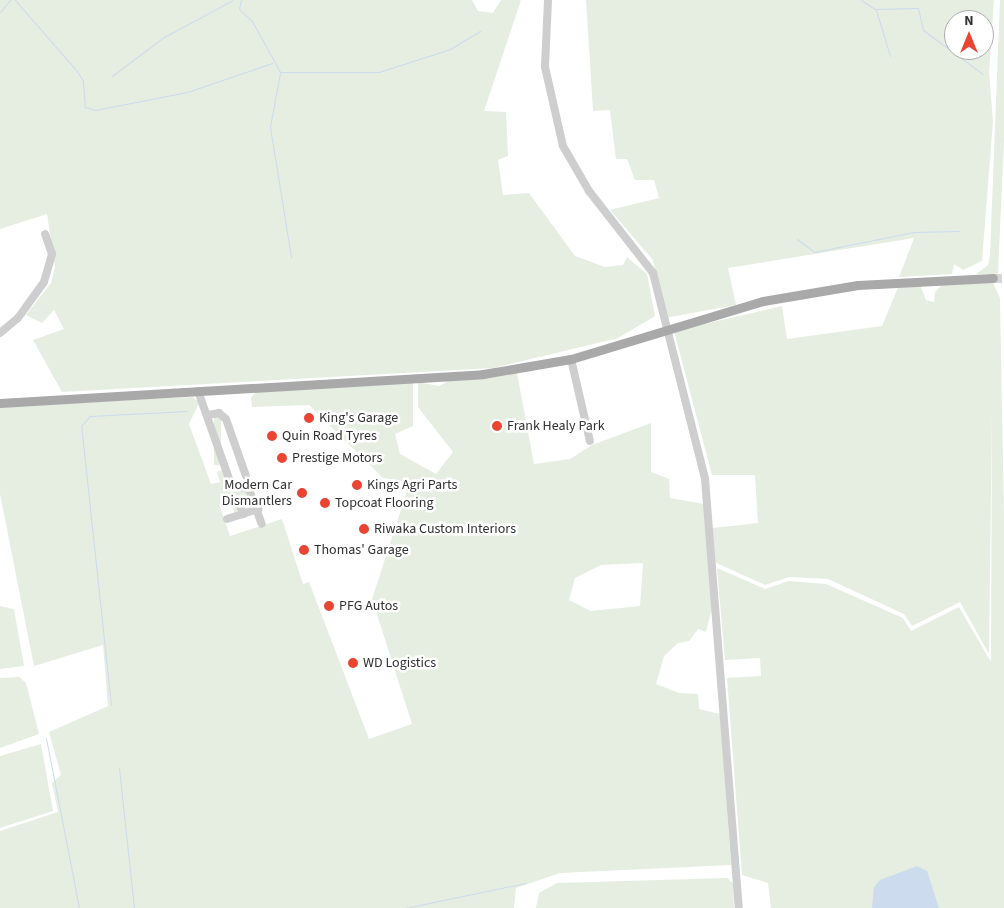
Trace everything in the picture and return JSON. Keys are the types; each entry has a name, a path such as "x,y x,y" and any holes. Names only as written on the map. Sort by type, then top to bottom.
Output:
{"main road":[{"path":"0,403 484,374 571,359 763,301 858,285 993,278"}],"street":[{"path":"548,0 545,67 563,146 589,191 648,265 662,304 709,501 738,908"},
{"path":"0,333 18,318 44,282 52,254 46,234"},
{"path":"571,359 590,442"},
{"path":"198,391 231,484 249,489 262,524"},
{"path":"207,415 222,414 246,476"},
{"path":"230,466 241,462"},
{"path":"239,504 243,514"},
{"path":"227,519 258,510"}],"shaded area":[{"path":"0,0 472,0 478,11 493,13 501,0 521,0 484,111 506,112 508,156 498,160 503,195 529,193 575,256 605,267 623,265 627,257 647,274 655,316 618,338 493,368 62,392 33,340 64,329 54,310 42,323 26,315 51,283 55,267 47,214 0,229"},
{"path":"586,0 994,0 993,10 944,10 944,60 990,60 993,121 982,261 963,270 954,264 952,274 899,277 914,238 728,268 736,305 665,318 653,260 610,210 659,198 654,180 635,180 627,159 616,159 610,110 593,111"},
{"path":"1000,0 1004,0 1004,140 998,274 976,274 988,265 990,255"},
{"path":"993,283 1000,298 1004,518 1004,908 771,908 768,883 742,875 727,678 761,676 760,658 725,660 717,568 765,589 789,581 826,584 903,618 911,631 959,607 991,662 992,407 989,654 960,602 912,626 904,614 828,579 789,577 765,585 714,562 713,528 758,523 755,475 712,475 674,331 782,306 787,339 882,326 899,285 920,285 926,300 934,302 935,292 943,284"},
{"path":"517,373 534,464 570,459 592,445 651,423 651,472 669,479 670,498 704,504 712,608 706,632 698,629 689,641 678,643 664,656 656,684 679,693 698,694 699,709 720,714 731,865 560,873 516,888 514,908 0,908 0,831 58,812 52,783 61,775 49,732 108,706 103,645 34,666 0,494 0,406 193,397 199,403 189,424 211,484 220,482 217,472 222,470 231,489 248,490 250,508 238,509 235,514 230,500 219,504 230,536 282,519 303,584 309,582 369,739 412,724 372,599 410,482 383,478 309,405 252,407 251,398 256,391 413,382 413,426 395,434 400,454 436,474 453,452 418,407 418,382 439,386 454,378","holes":["643,563 640,606 591,611 569,600 575,578 601,565"]},
{"path":"214,416 221,416 221,465 214,465"},
{"path":"0,606 14,609 24,666 0,669"},
{"path":"19,677 26,683 39,734 0,748 0,678"},
{"path":"41,744 53,811 0,828 0,756"},
{"path":"727,878 733,883 734,908 536,908 539,893 557,883"}],"water":[{"path":"917,866 927,871 939,908 872,908 874,887 880,880"}],"waterway":[{"path":"0,12 10,0"},
{"path":"15,0 77,71 83,81 85,107 95,110 187,92 272,63"},
{"path":"112,76 164,37 233,0"},
{"path":"241,0 239,9 252,21 280,72 379,72 450,49 480,31"},
{"path":"861,0 875,9 918,8 923,30 983,74"},
{"path":"876,10 890,56"},
{"path":"280,73 270,127 291,257"},
{"path":"797,239 814,252 914,232 959,231"},
{"path":"111,705 81,426 90,416 187,411"},
{"path":"46,738 79,908"},
{"path":"119,768 134,908"},
{"path":"405,908 526,883"}],"tunnel":[{"path":"993,278 1004,278"}],"place":[{"name":"King's Garage","path":"309,418"},
{"name":"Frank Healy Park","path":"497,426"},
{"name":"Quin Road Tyres","path":"272,436"},
{"name":"Prestige Motors","path":"282,458"},
{"name":"Kings Agri Parts","path":"357,485"},
{"name":"Modern Car Dismantlers","path":"302,493"},
{"name":"Topcoat Flooring","path":"325,503"},
{"name":"Riwaka Custom Interiors","path":"364,529"},
{"name":"Thomas' Garage","path":"304,550"},
{"name":"PFG Autos","path":"329,606"},
{"name":"WD Logistics","path":"353,663"}]}
